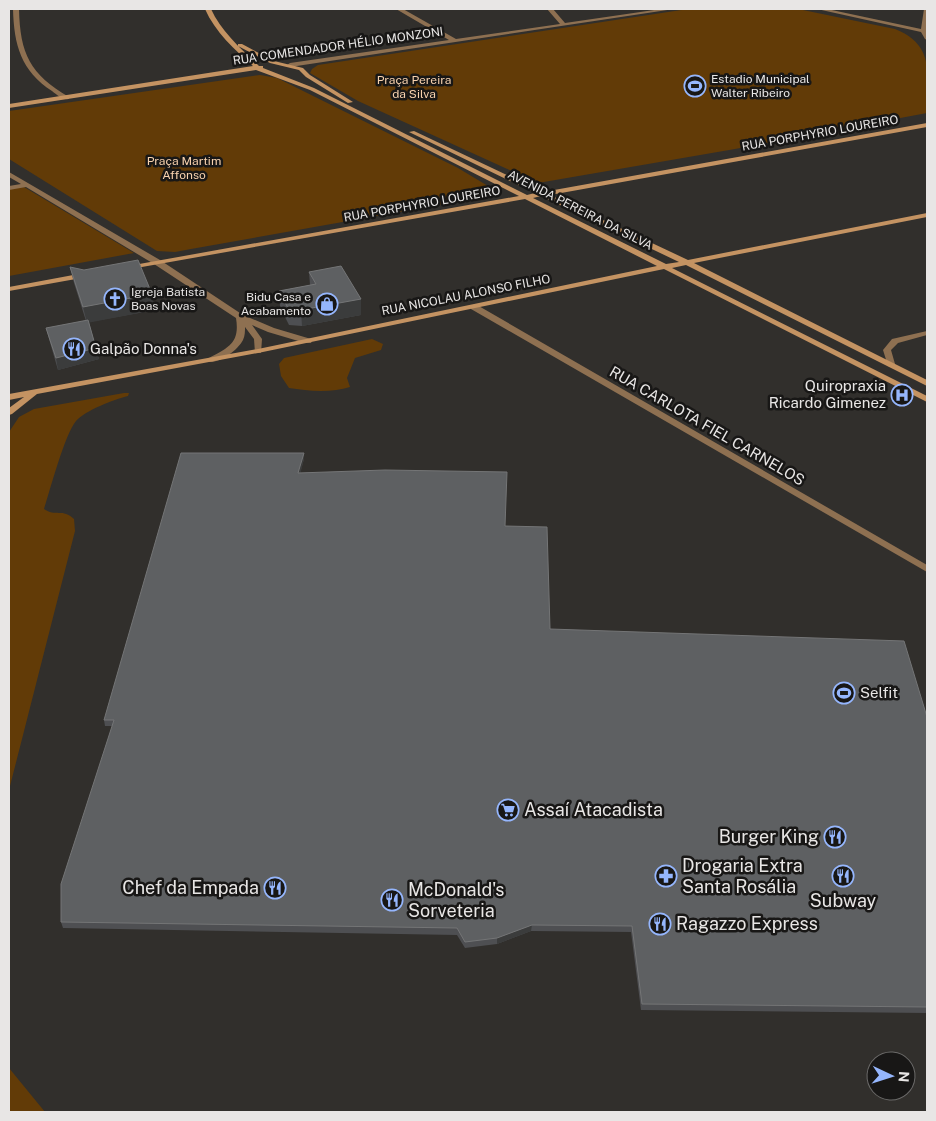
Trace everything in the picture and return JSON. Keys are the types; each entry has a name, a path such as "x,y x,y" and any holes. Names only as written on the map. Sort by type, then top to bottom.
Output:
{"main road":[{"name":"AVENIDA PEREIRA DA SILVA","path":"208,9 212,18 228,38 258,68 312,89 527,197 636,260 663,267 927,399"},
{"name":"AVENIDA PEREIRA DA SILVA","path":"228,38 272,62 301,69 308,76 353,104 688,263 927,382"},
{"path":"235,71 245,65 247,57"},
{"name":"RUA COMENDADOR HÉLIO MONZONI","path":"9,106 235,71 290,65"},
{"name":"RUA PORPHYRIO LOUREIRO","path":"120,269 927,125"},
{"name":"RUA NICOLAU ALONSO FILHO","path":"9,397 258,351 628,274 927,215"},
{"path":"628,274 636,260"},
{"path":"9,289 92,274"},
{"path":"9,412 36,392"}],"street":[{"path":"16,9 16,28 28,66 53,91 66,98"},
{"path":"399,9 455,41"},
{"path":"550,9 564,24"},
{"name":"RUA COMENDADOR HÉLIO MONZONI","path":"290,65 672,9"},
{"path":"820,9 923,31"},
{"path":"927,9 923,31 927,38"},
{"path":"9,174 157,262 240,317 271,330 308,341"},
{"path":"9,188 26,185"},
{"name":"RUA CARLOTA FIEL CARNELOS","path":"474,307 927,568"},
{"path":"240,317 258,339 258,351"},
{"path":"212,360 235,346 242,338 243,330 240,317"},
{"path":"891,364 888,350 895,341 927,333"}],"green space":[{"name":"Estadio Municipal Walter Ribeiro","path":"688,9 798,9 895,29 908,36 923,53 928,74 927,113 538,183 358,101 310,73 318,65"},
{"name":"Praça Martim Affonso","path":"260,75 277,78 458,168 488,186 485,192 472,199 175,252 157,251 9,159 9,111"},
{"path":"24,187 134,253 9,276 9,189"},
{"path":"372,339 383,344 381,350 355,358 347,378 350,387 328,391 289,388 281,376 279,364 284,358"},
{"path":"129,393 128,396 93,409 76,421 67,438 44,509 70,516 74,519 75,531 9,790 9,432 19,417 34,409"},
{"path":"9,1068 45,1112 9,1112"}],"building":[{"path":"138,260 152,294 83,307 70,267 84,270"},
{"path":"341,266 361,299 301,310 288,308 279,291 316,284 309,272"},
{"path":"88,320 96,348 56,358 46,328"},
{"name":"Assaí Atacadista","path":"181,453 304,453 298,473 385,470 507,472 505,526 547,527 550,629 904,641 927,717 927,1007 642,1004 632,926 532,925 497,938 465,942 457,928 61,922 61,884 114,720 104,720"}],"place":[{"name":"Estadio Municipal Walter Ribeiro","path":"695,86"},
{"name":"Igreja Batista Boas Novas","path":"115,299"},
{"name":"Bidu Casa e Acabamento","path":"327,304"},
{"name":"Galpão Donna's","path":"74,349"},
{"name":"Quiropraxia Ricardo Gimenez","path":"902,395"},
{"name":"Selfit","path":"844,693"},
{"name":"Assaí Atacadista","path":"508,810"},
{"name":"Burger King","path":"835,837"},
{"name":"Drogaria Extra Santa Rosália","path":"666,876"},
{"name":"Subway","path":"843,876"},
{"name":"Chef da Empada","path":"275,888"},
{"name":"McDonald's Sorveteria","path":"392,900"},
{"name":"Ragazzo Express","path":"660,924"}],"park label":[{"name":"Praça Pereira da Silva","path":"414,87"}]}
